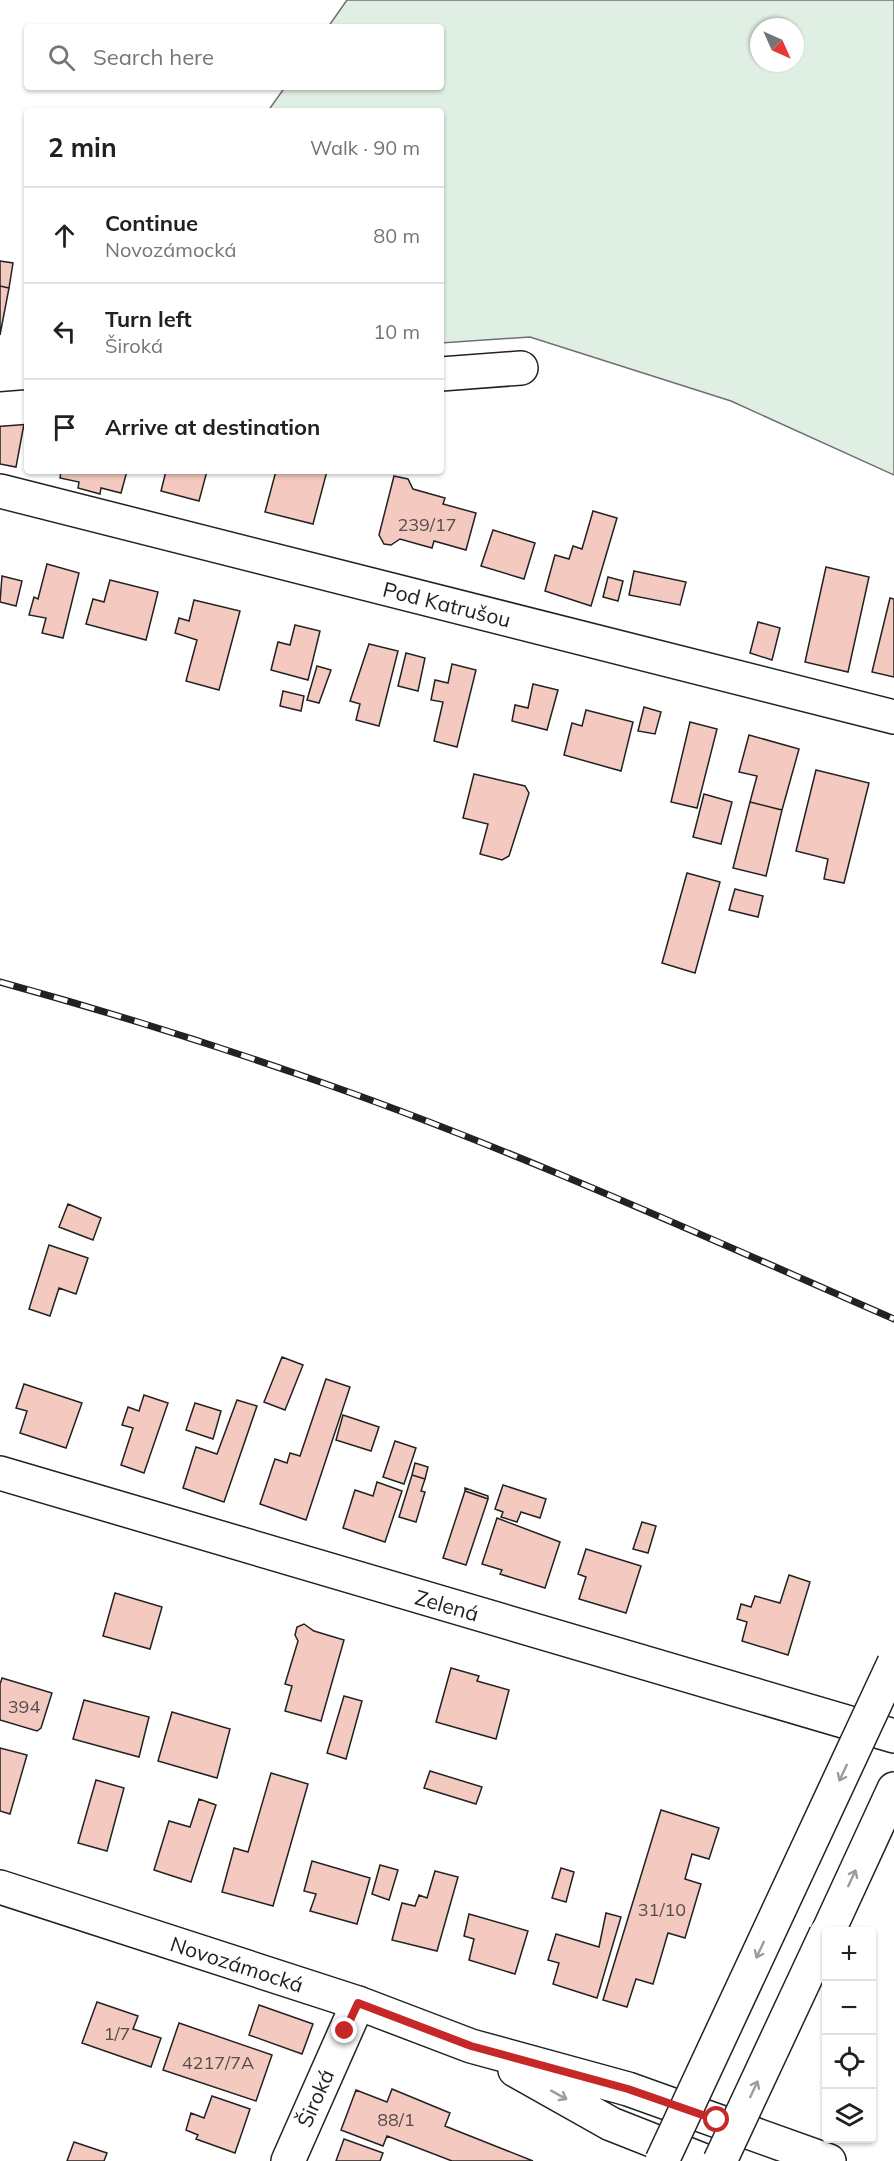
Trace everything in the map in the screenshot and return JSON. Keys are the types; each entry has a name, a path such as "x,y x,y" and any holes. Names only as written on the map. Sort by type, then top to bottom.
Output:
{"main road":[{"path":"444,374 521,368"},
{"path":"0,409 24,407"},
{"name":"Pod Katrušou","path":"0,491 894,717"},
{"name":"Zelená","path":"0,1473 894,1736"},
{"path":"662,2161 894,1663"},
{"path":"830,1927 894,1789"},
{"name":"Novozámocká","path":"0,1887 358,2003 471,2046 628,2089 813,2158"},
{"path":"720,2161 822,1944"},
{"name":"Široká","path":"288,2161 358,2003"},
{"name":"Novozámocká","path":"471,2046 610,2124 705,2161"}],"green space":[{"path":"347,0 894,0 894,475 731,401 530,337 444,343 444,108 270,108 283,90 444,90 444,24 330,24"}],"building":[{"path":"0,261 13,263 9,288 0,286"},
{"path":"0,286 9,288 0,335"},
{"path":"0,419 24,424 16,467 0,464"},
{"path":"61,474 126,474 121,493 101,488 100,494 78,488 79,482 60,478"},
{"path":"165,474 206,474 199,501 161,491"},
{"path":"275,474 326,474 313,524 265,512"},
{"path":"394,476 408,479 413,489 445,498 443,504 476,513 466,550 434,541 432,548 400,539 391,545 384,544 379,535"},
{"path":"593,511 617,518 591,606 545,591 555,555 569,559 573,546 582,549"},
{"path":"493,530 535,543 524,579 481,566"},
{"path":"47,564 79,573 63,638 42,633 46,618 29,615 34,597 38,599"},
{"path":"826,567 869,577 848,672 805,662"},
{"path":"634,571 686,582 680,605 629,595"},
{"path":"2,576 22,581 16,606 0,602"},
{"path":"608,577 623,581 618,601 603,597"},
{"path":"110,580 158,592 146,640 86,624 93,599 104,602"},
{"path":"890,598 894,599 894,677 872,672"},
{"path":"194,600 240,611 219,690 186,681 197,640 175,633 179,618 189,621"},
{"path":"758,622 780,628 772,660 750,653"},
{"path":"295,625 320,631 308,680 271,670 278,642 290,645"},
{"path":"369,644 398,651 379,726 356,720 360,704 350,701"},
{"path":"406,653 425,658 418,691 398,686"},
{"path":"452,664 476,670 457,747 434,741 443,702 431,700 435,680 448,683"},
{"path":"317,666 331,670 319,703 307,700"},
{"path":"533,684 558,690 547,730 512,721 515,705 528,708"},
{"path":"283,691 304,696 301,711 280,706"},
{"path":"644,707 661,712 655,734 638,731"},
{"path":"586,710 633,722 621,771 564,755 572,723 582,726"},
{"path":"690,722 717,729 697,808 671,802"},
{"path":"749,735 799,749 782,810 750,802 757,776 739,772"},
{"path":"816,770 869,783 844,883 824,879 828,859 796,851"},
{"path":"474,774 525,786 529,793 509,856 502,860 480,854 488,824 463,818"},
{"path":"704,794 732,802 721,844 693,837"},
{"path":"750,802 782,810 766,876 733,868"},
{"path":"687,873 720,882 695,973 662,963"},
{"path":"735,889 763,896 758,917 729,910"},
{"path":"68,1204 101,1218 93,1240 59,1227"},
{"path":"49,1245 88,1258 76,1294 59,1288 50,1316 29,1309"},
{"path":"282,1357 303,1365 285,1410 264,1402"},
{"path":"326,1379 350,1387 306,1520 260,1504 275,1459 287,1463 290,1453 300,1456"},
{"path":"24,1384 82,1403 66,1448 20,1433 27,1411 16,1408"},
{"path":"144,1395 168,1403 144,1473 121,1465 133,1428 122,1425 128,1407 139,1411"},
{"path":"237,1400 257,1406 224,1502 183,1488 196,1447 217,1454"},
{"path":"195,1403 221,1411 213,1439 186,1430"},
{"path":"343,1415 379,1427 371,1451 336,1440"},
{"path":"395,1441 416,1448 404,1484 383,1477"},
{"path":"415,1463 428,1467 425,1479 412,1475"},
{"path":"412,1475 425,1479 421,1491 425,1492 416,1522 399,1517"},
{"path":"377,1482 402,1491 385,1542 343,1528 355,1490 373,1496"},
{"path":"503,1485 546,1499 540,1518 521,1512 517,1522 501,1517 503,1512 495,1509"},
{"path":"465,1488 488,1496 488,1499 465,1491"},
{"path":"465,1491 488,1499 466,1565 443,1558"},
{"path":"497,1518 560,1542 545,1588 500,1574 502,1570 482,1564"},
{"path":"642,1522 656,1526 648,1553 633,1549"},
{"path":"586,1549 641,1566 626,1613 579,1599 586,1577 578,1574"},
{"path":"789,1575 810,1582 788,1655 742,1641 747,1622 737,1619 741,1604 751,1607 755,1596 780,1603"},
{"path":"115,1593 162,1607 150,1649 103,1636"},
{"path":"304,1624 314,1631 344,1640 321,1721 285,1711 292,1686 285,1684 298,1641 295,1635 297,1627"},
{"path":"451,1668 479,1676 477,1681 509,1690 496,1739 436,1722"},
{"path":"2,1678 52,1693 41,1728 37,1731 0,1720"},
{"path":"344,1696 362,1701 346,1759 327,1753"},
{"path":"84,1700 149,1717 139,1757 73,1739"},
{"path":"172,1712 230,1729 217,1778 158,1761"},
{"path":"0,1748 27,1755 10,1814 0,1811"},
{"path":"430,1771 482,1787 476,1804 424,1788"},
{"path":"271,1773 308,1784 273,1906 222,1892 234,1848 248,1852"},
{"path":"96,1780 124,1788 107,1851 78,1843"},
{"path":"199,1799 216,1805 191,1882 154,1870 169,1821 190,1827"},
{"path":"661,1810 719,1828 709,1859 692,1854 685,1879 701,1884 685,1938 668,1933 653,1984 636,1979 627,2007 603,2000"},
{"path":"312,1861 370,1878 357,1924 310,1911 316,1894 304,1891"},
{"path":"380,1865 398,1870 389,1900 372,1894"},
{"path":"561,1868 574,1872 566,1902 552,1898"},
{"path":"435,1871 458,1877 437,1951 392,1940 402,1903 415,1906 419,1895 427,1898"},
{"path":"606,1913 621,1917 597,1998 553,1984 559,1963 548,1960 556,1934 599,1947"},
{"path":"469,1914 528,1931 515,1974 469,1960 474,1939 464,1936"},
{"path":"97,2002 138,2016 133,2029 161,2038 151,2067 82,2043"},
{"path":"259,2005 313,2024 302,2054 249,2035"},
{"path":"179,2023 272,2055 256,2101 163,2070"},
{"path":"392,2089 450,2113 445,2126 533,2161 452,2161 387,2136 383,2146 341,2130 356,2090 387,2102"},
{"path":"212,2096 250,2109 235,2153 196,2139 198,2135 186,2130 191,2113 204,2118"},
{"path":"344,2139 383,2153 380,2161 336,2161"},
{"path":"74,2142 107,2153 104,2161 67,2161"}],"railway":[{"path":"0,982 190,1038 453,1131 674,1223 894,1319"}],"route":[{"path":"345,2031 358,2003 471,2046 628,2089 717,2120"}]}
